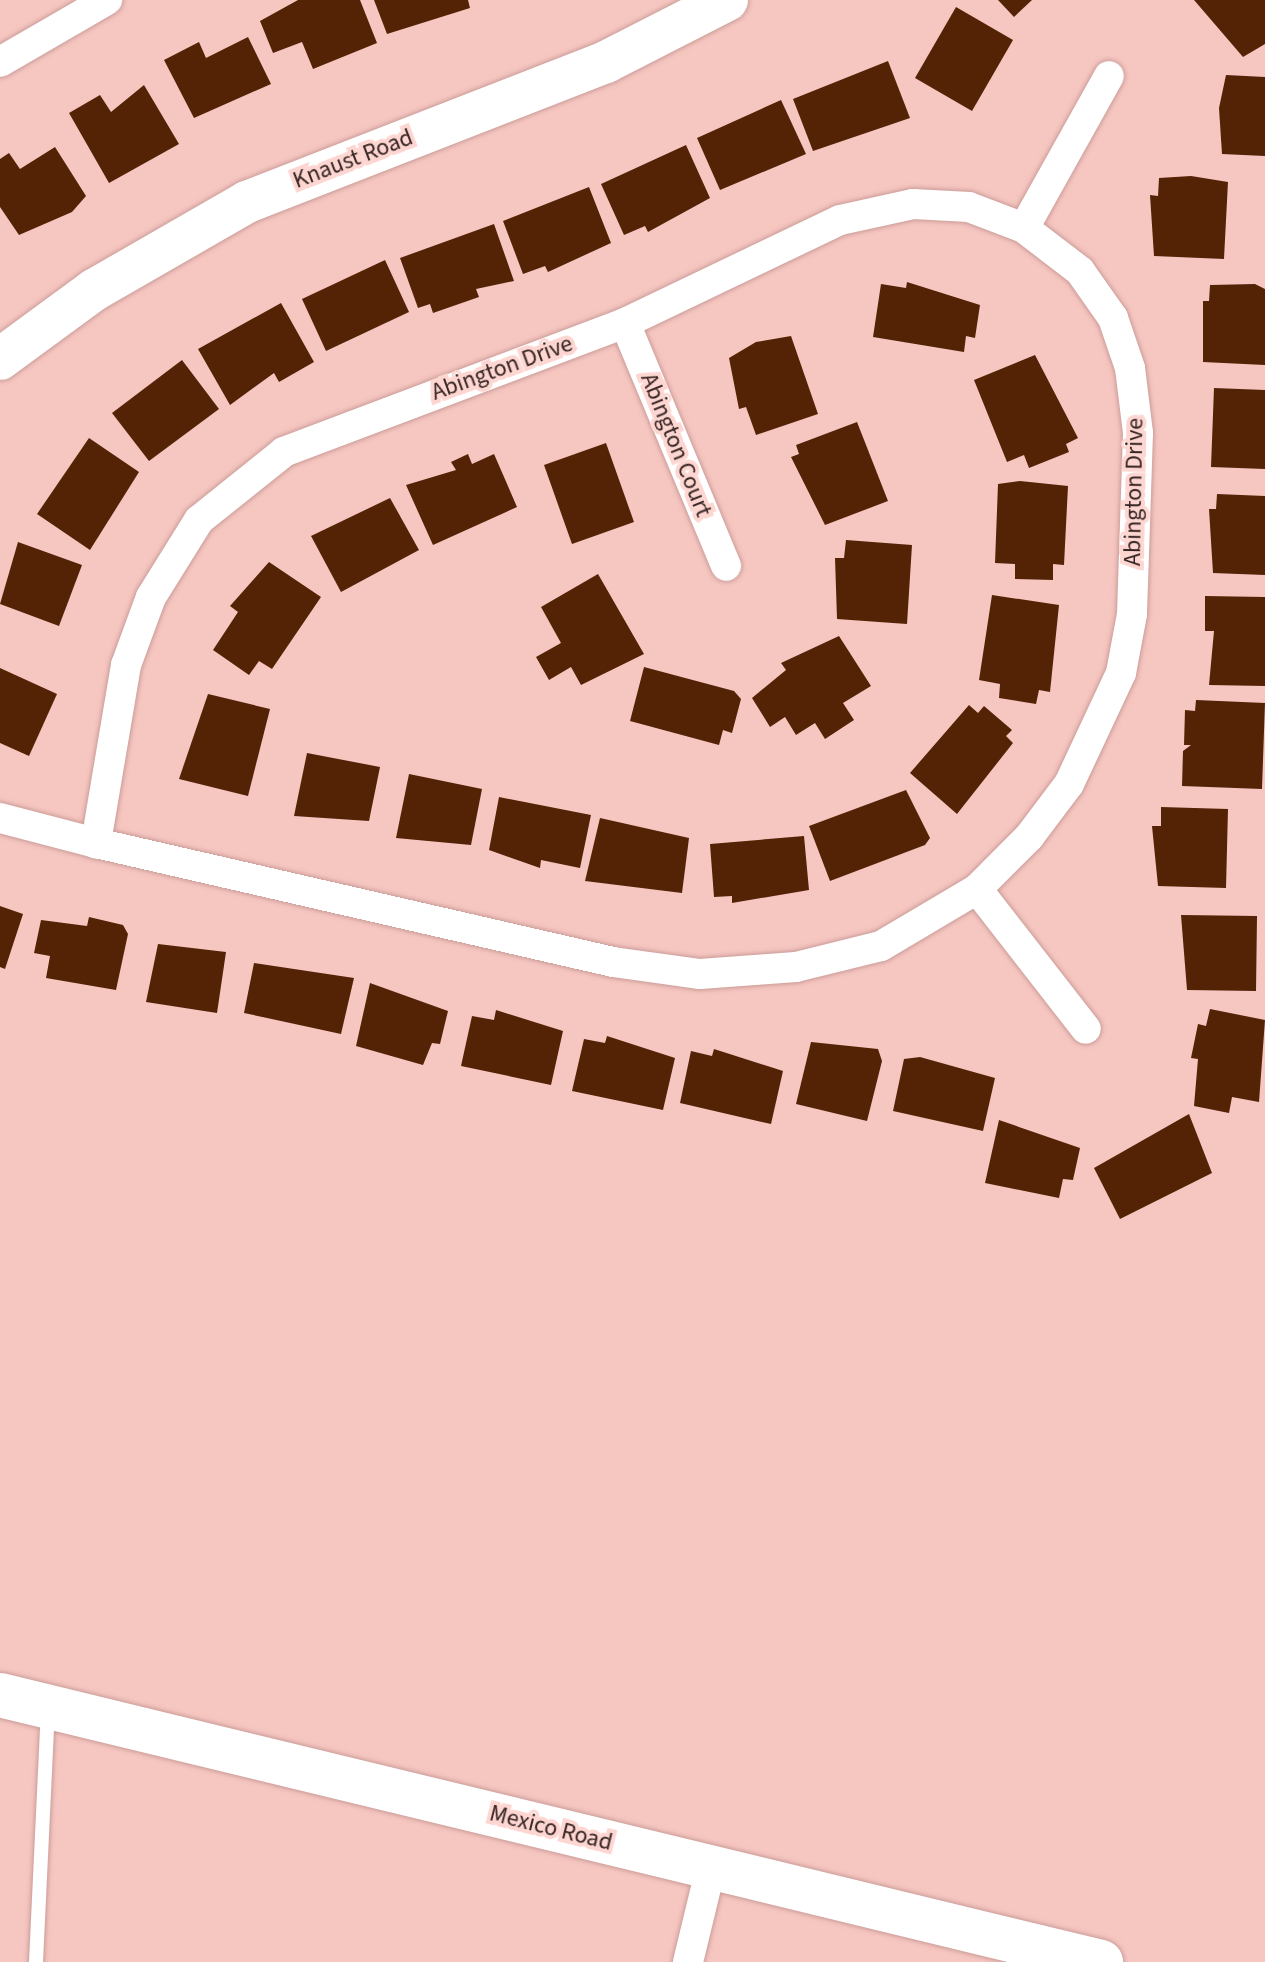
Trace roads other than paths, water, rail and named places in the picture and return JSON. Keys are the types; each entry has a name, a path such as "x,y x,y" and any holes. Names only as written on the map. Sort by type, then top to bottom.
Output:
{"main road":[{"name":"Knaust Road","path":"0,359 94,290 247,202 606,62 727,0"},
{"name":"Mexico Road","path":"0,1695 1101,1962"}],"street":[{"path":"0,62 107,0"},
{"path":"1024,228 1109,76"},
{"name":"Abington Drive","path":"0,818 96,843 613,962 700,974 796,967 881,946 977,889 1069,784 1121,673 1132,614 1138,433 1130,368 1113,318 1080,271 1024,228 969,207 913,204 840,220 625,323 284,452 199,520 157,585 126,665 96,843"},
{"name":"Abington Court","path":"625,323 726,566"},
{"path":"977,889 1086,1029"},
{"path":"688,1962 711,1867"}],"lane":[{"path":"36,1962 48,1706"}]}
